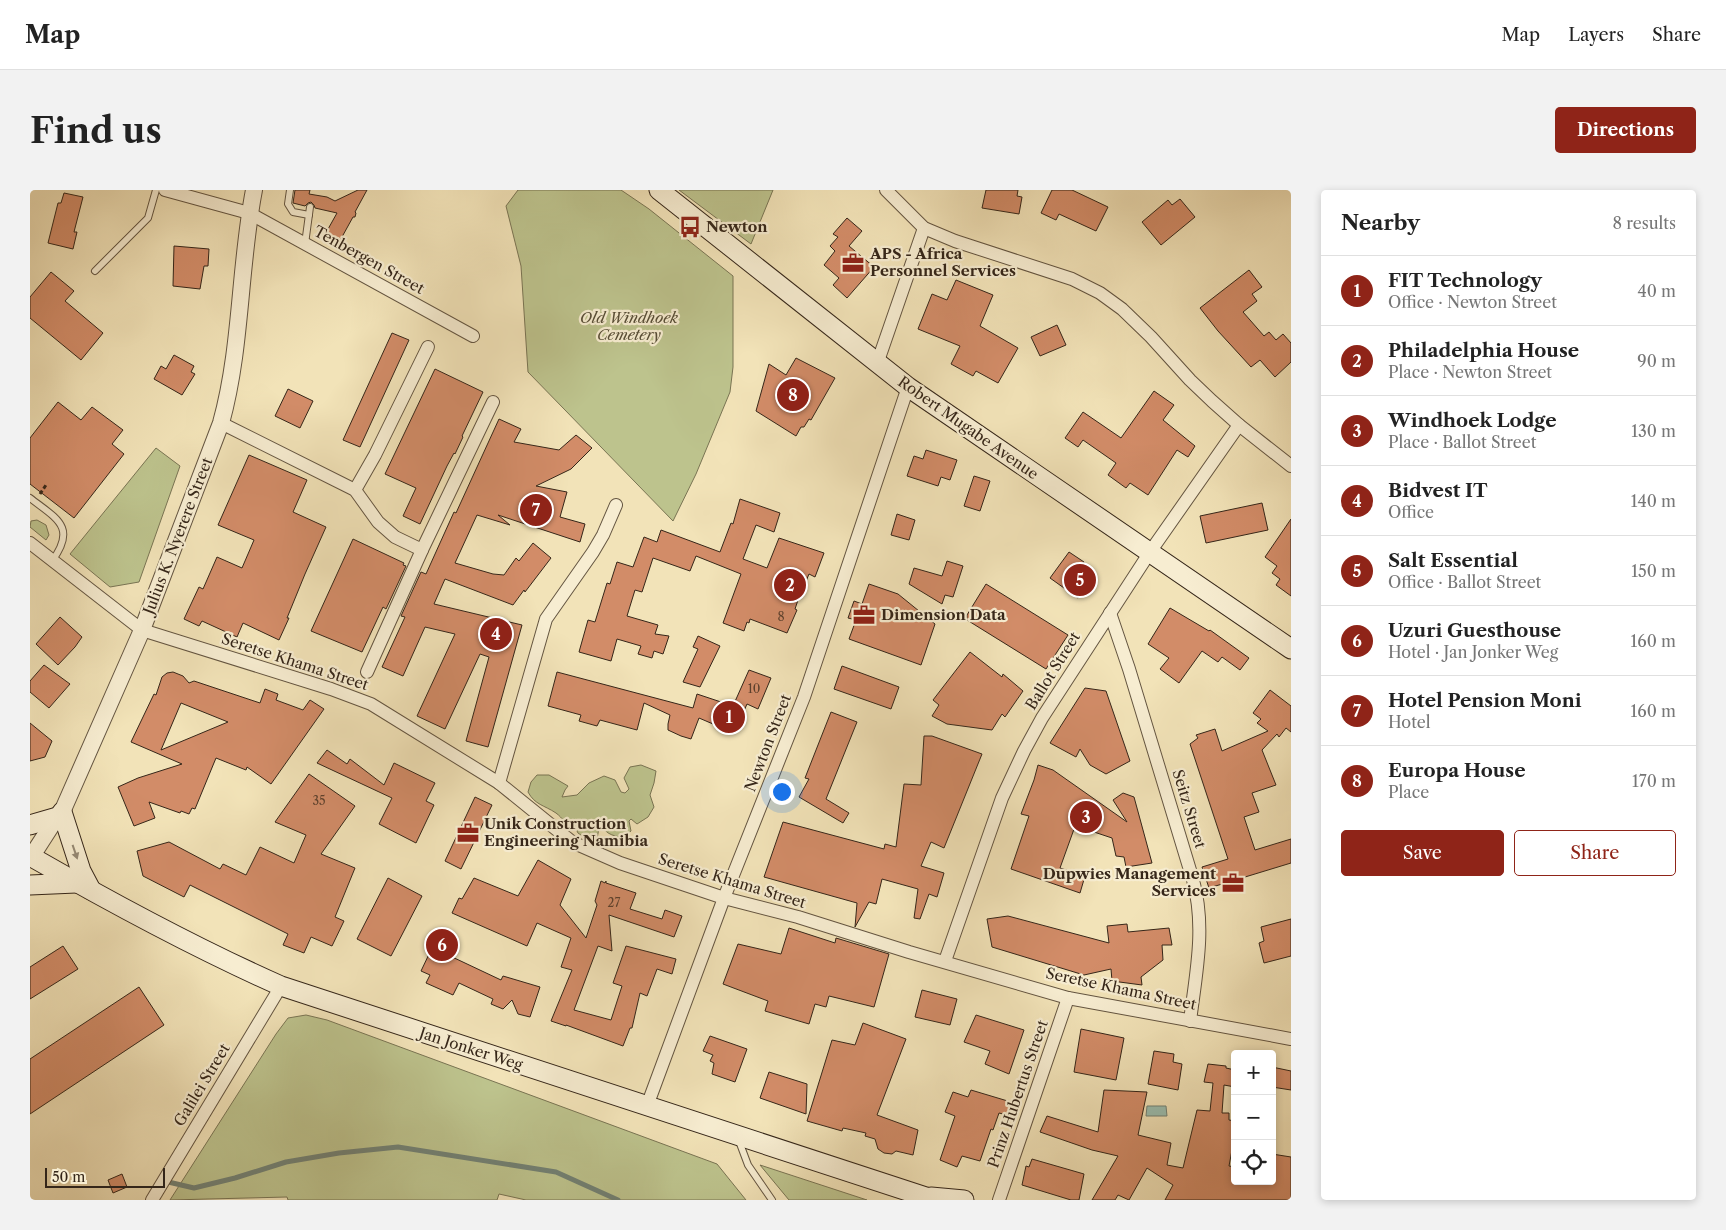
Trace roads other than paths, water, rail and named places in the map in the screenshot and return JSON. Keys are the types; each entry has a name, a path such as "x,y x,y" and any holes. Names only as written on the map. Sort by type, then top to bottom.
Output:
{"main road":[{"name":"Robert Mugabe Avenue","path":"659,190 908,387 1291,649"},
{"path":"30,825 59,814 81,871 84,887 30,885"},
{"name":"Jan Jonker Weg","path":"30,857 227,962 281,986 933,1199 964,1200"}],"street":[{"name":"Tenbergen Street","path":"164,190 249,213 473,336"},
{"name":"Julius K. Nyerere Street","path":"30,857 59,814 142,630 221,423 228,398 237,348 249,213 254,190"},
{"path":"886,190 924,228 955,241 1072,279 1100,293 1122,309 1151,337 1190,380 1239,425 1291,466"},
{"path":"877,364 924,228"},
{"path":"355,490 375,455 428,347"},
{"name":"Newton Street","path":"647,1106 724,898 804,697 908,387"},
{"path":"367,672 422,550 493,402"},
{"path":"221,423 355,490 378,522 395,537 422,550"},
{"name":"Ballot Street","path":"945,961 1002,798 1042,718 1150,552 1239,425"},
{"path":"499,783 546,619 598,543 616,505"},
{"name":"Seretse Khama Street","path":"30,543 142,630 331,688 371,704 499,783 572,842 620,864 724,898 798,917 909,952 1068,998 1291,1039"},
{"name":"Seitz Street","path":"1110,613 1135,688 1198,902 1200,937 1190,1021"},
{"name":"Galilei Street","path":"152,1200 281,986"},
{"name":"Prinz Hubertus Street","path":"999,1200 1068,998"}],"lane":[{"path":"95,271 148,218 156,190"},
{"path":"290,190 288,204 293,212 309,215"},
{"path":"305,244 310,206"},
{"path":"30,498 60,522 64,536 61,548 51,561"},
{"path":"737,1136 748,1165 772,1200"}],"waterway":[{"path":"164,1181 194,1188 235,1178 286,1162 339,1153 398,1147 556,1172 618,1200"}],"place":[{"name":"Newton","path":"690,227"},
{"name":"APS - Africa Personnel Services","path":"853,263"},
{"name":"Europa House","path":"793,395"},
{"name":"Hotel Pension Moni","path":"536,510"},
{"name":"Salt Essential","path":"1080,580"},
{"name":"Philadelphia House","path":"790,585"},
{"name":"Dimension Data","path":"864,615"},
{"name":"Bidvest IT","path":"496,634"},
{"name":"FIT Technology","path":"729,717"},
{"name":"Windhoek Lodge","path":"1086,817"},
{"name":"Unik Construction Engineering Namibia","path":"468,833"},
{"name":"Dupwies Management Services","path":"1233,883"},
{"name":"Uzuri Guesthouse","path":"442,945"}],"park label":[{"name":"Old Windhoek Cemetery","path":"629,326"}]}
